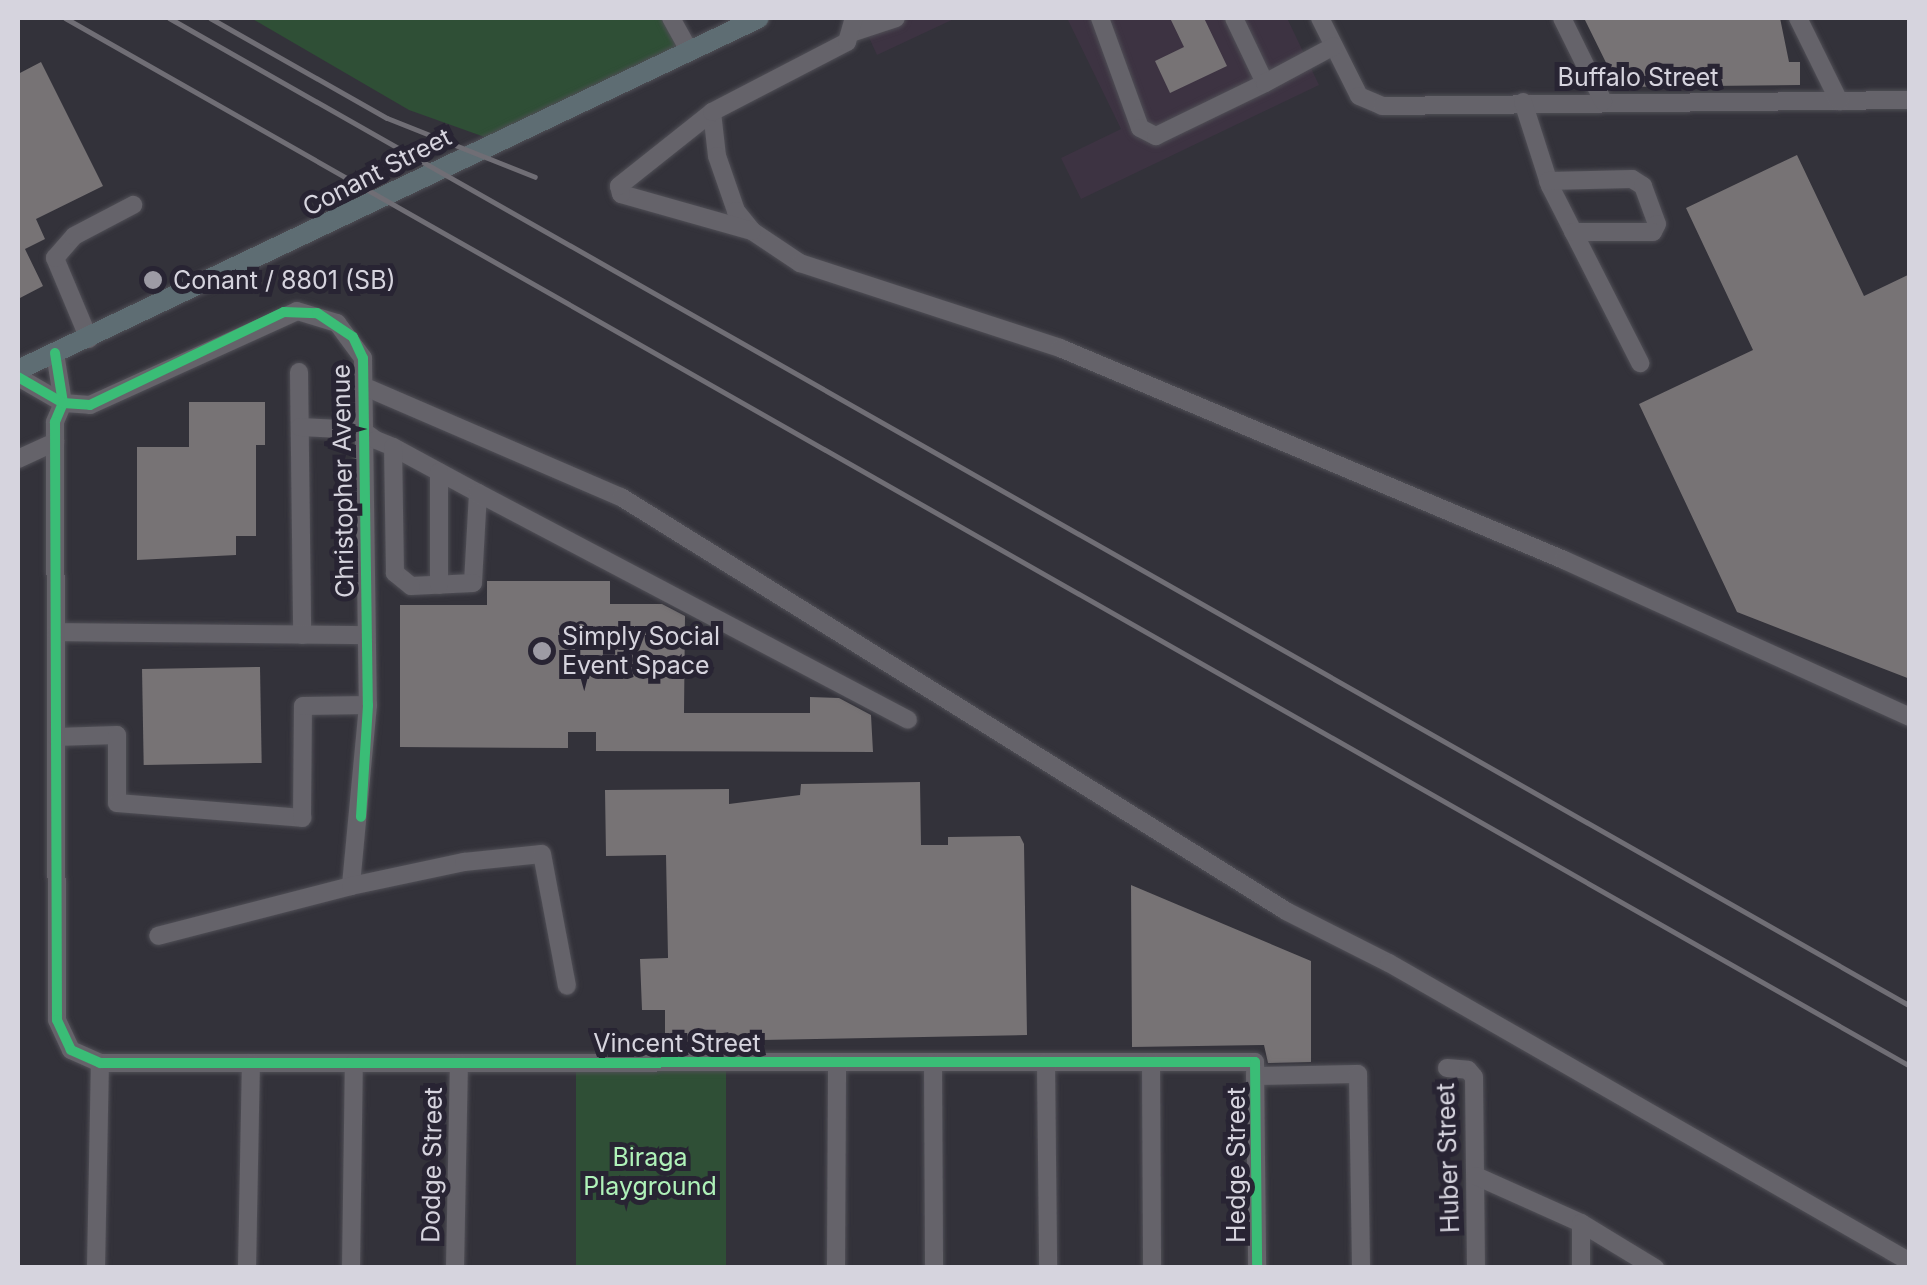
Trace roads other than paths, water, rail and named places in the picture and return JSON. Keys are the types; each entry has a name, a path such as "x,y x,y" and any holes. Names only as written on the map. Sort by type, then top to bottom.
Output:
{"main road":[{"name":"Conant Street","path":"18,374 758,18"}],"street":[{"path":"671,18 689,52"},
{"path":"752,231 618,189 712,112 847,42 854,25 896,18"},
{"path":"1100,18 1148,135 1265,83 1334,46 1320,18"},
{"path":"1234,18 1265,83"},
{"path":"1562,18 1603,102"},
{"path":"1805,20 1839,101"},
{"name":"Buffalo Street","path":"1334,46 1368,102 1910,100"},
{"path":"1523,102 1548,181 1640,363"},
{"path":"712,112 717,156 736,210 752,232 800,263 1060,348 1548,553 1910,717"},
{"path":"1548,181 1632,179 1644,186 1657,224 1653,232 1573,232"},
{"path":"89,339 55,258 74,236 134,205"},
{"name":"Christopher Avenue","path":"63,402 90,405 297,311 318,313 353,337 363,358 368,705 361,817 351,886"},
{"path":"55,353 63,402 55,442 57,1020 71,1050 100,1063 96,1268"},
{"path":"299,372 302,635"},
{"path":"18,374 63,402"},
{"path":"363,386 621,497 1286,911 1390,962 1910,1262"},
{"path":"300,427 362,430 908,720"},
{"path":"18,459 55,442"},
{"path":"393,446 395,573 411,586 473,583 478,493"},
{"path":"439,472 439,584"},
{"path":"56,632 366,635"},
{"path":"56,737 117,735 117,803 302,818 303,706 368,705"},
{"path":"158,936 351,886 464,862 542,854 567,986"},
{"path":"836,1268 837,1062"},
{"path":"933,1062 934,1268"},
{"path":"1046,1062 1048,1268"},
{"path":"1151,1062 1152,1268"},
{"name":"Vincent Street","path":"100,1063 1151,1062 1358,1074 1361,1268"},
{"path":"247,1268 251,1063"},
{"path":"351,1268 354,1063"},
{"name":"Dodge Street","path":"455,1268 459,1063"},
{"name":"Huber Street","path":"1446,1068 1468,1070 1474,1077 1476,1268"},
{"name":"Hedge Street","path":"1255,1069 1257,1268"},
{"path":"1476,1176 1580,1223 1655,1268"},
{"path":"1580,1223 1581,1268"}],"railway":[{"path":"65,18 1910,1066"},
{"path":"169,18 1910,1006"},
{"path":"210,18 387,118 535,177"}],"place":[{"name":"Conant / 8801 (SB)","path":"153,280"},
{"name":"Simply Social Event Space","path":"542,651"}],"park label":[{"name":"Biraga Playground","path":"650,1172"}]}
